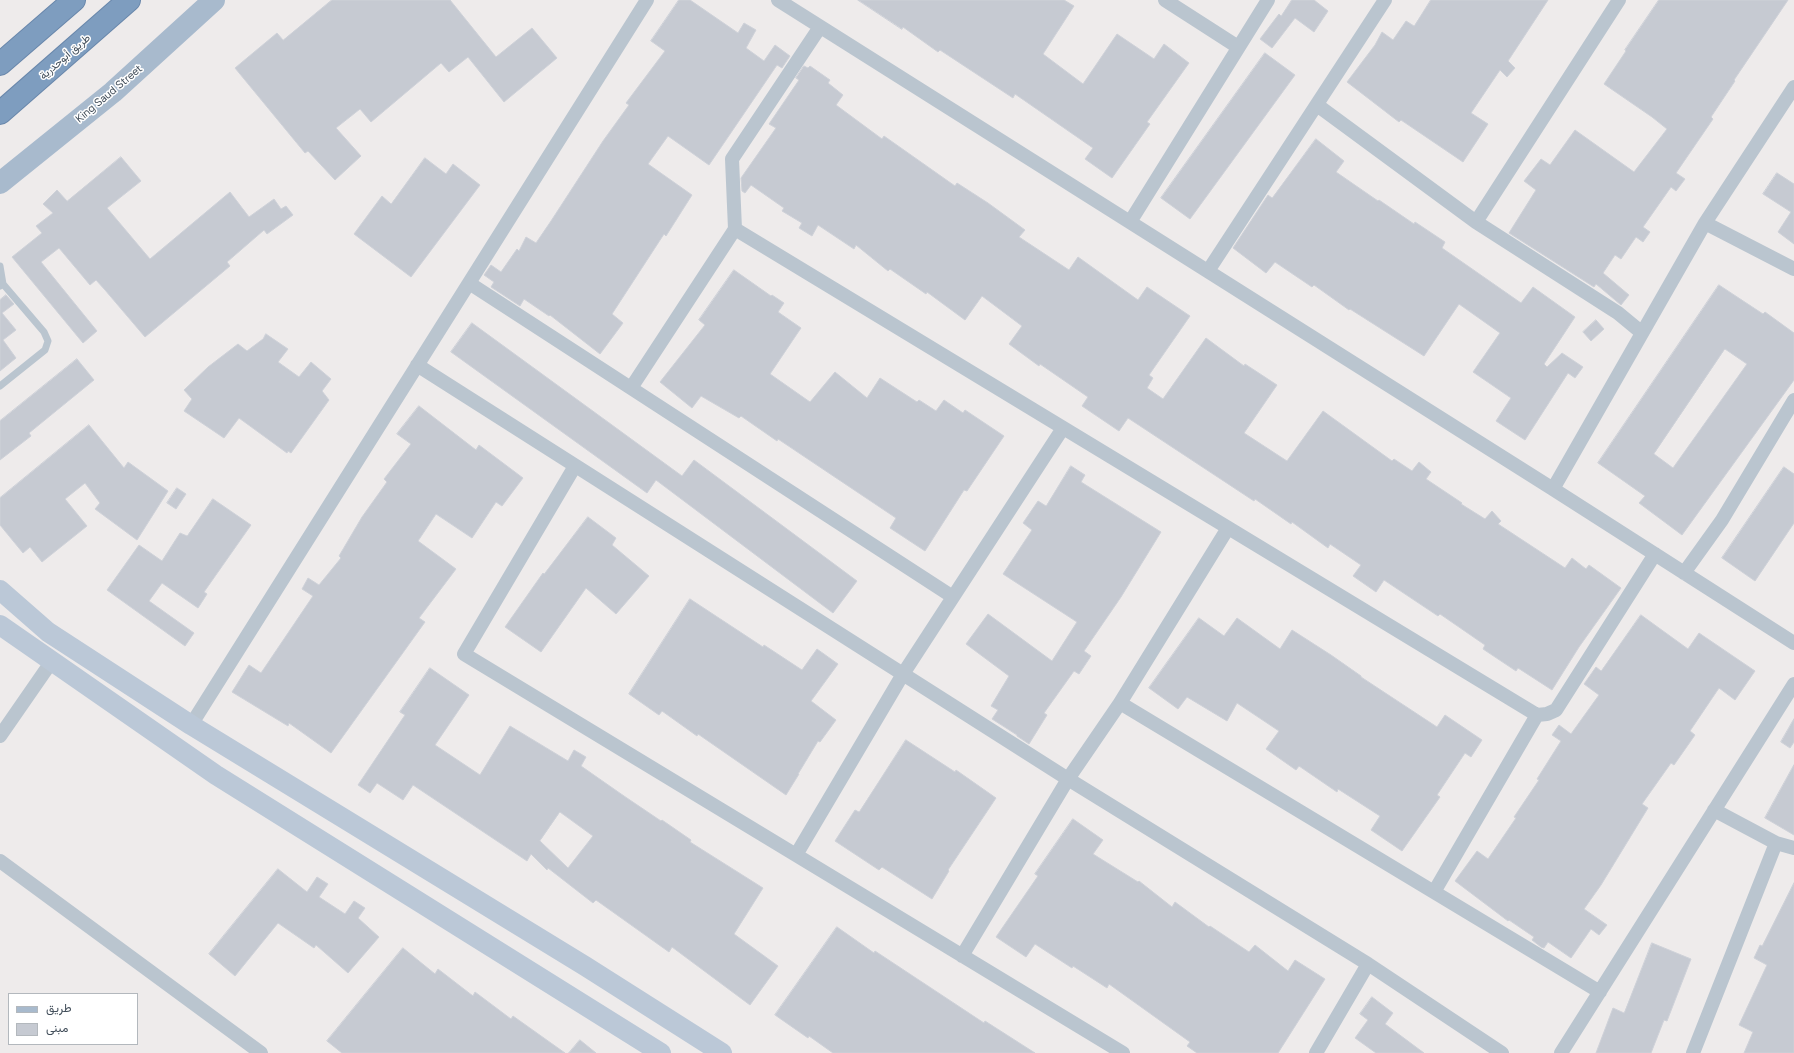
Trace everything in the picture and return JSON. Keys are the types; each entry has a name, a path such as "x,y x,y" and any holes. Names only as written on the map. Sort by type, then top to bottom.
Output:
{"highway":[{"path":"0,64 74,0"},
{"name":"طريق أبوحدرية","path":"0,114 129,0"}],"main road":[{"name":"King Saud Street","path":"0,183 113,92 214,0"}],"street":[{"path":"191,725 647,0"},
{"path":"778,0 1553,488 1794,643"},
{"path":"1165,0 1238,47"},
{"path":"1130,222 1268,0"},
{"path":"1208,271 1385,0"},
{"path":"1476,222 1619,0"},
{"path":"631,388 735,229 732,159 820,27"},
{"path":"1553,488 1641,332 1705,223 1794,87"},
{"path":"1316,105 1476,222 1618,313 1641,332"},
{"path":"1705,223 1794,269"},
{"path":"735,229 1537,715 1547,714 1556,710 1655,554"},
{"path":"469,283 953,597"},
{"path":"417,365 1068,779 1368,964 1502,1053"},
{"path":"1684,573 1722,520 1794,400"},
{"path":"796,855 903,674 1063,428"},
{"path":"575,466 464,654 1123,1053"},
{"path":"962,956 1068,779 1120,703 1228,528"},
{"path":"0,590 48,632 191,725 578,962 722,1053"},
{"path":"0,625 216,775 661,1053"},
{"path":"0,736 52,661"},
{"path":"1561,1053 1794,684"},
{"path":"1120,703 1600,992"},
{"path":"1434,892 1537,715"},
{"path":"1714,810 1776,843 1794,848"},
{"path":"1693,1053 1776,843"},
{"path":"0,861 261,1053"},
{"path":"1316,1053 1368,964"}],"lane":[{"path":"0,266 1,285 44,332 48,341 45,350 0,386"}],"building":[{"path":"332,0 450,0 496,57 532,28 557,58 504,102 468,57 449,72 441,63 371,122 360,109 336,128 361,156 335,180 308,151 305,153 235,68 277,33 283,40"},
{"path":"679,0 690,0 738,33 744,23 756,30 746,48 764,61 775,45 790,56 782,68 777,65 709,165 668,136 648,164 692,195 666,236 664,234 612,314 623,323 600,354 550,315 549,316 524,299 520,306 491,287 494,282 484,275 491,265 501,272 517,249 519,251 526,237 536,243 603,141 629,105 626,103 665,51 651,41"},
{"path":"858,0 1064,0 1074,6 1043,54 1083,84 1117,34 1154,59 1164,44 1189,63 1147,122 1150,124 1112,178 1085,159 1093,148 1015,94 1013,98 940,50 938,52 903,27 902,29"},
{"path":"1292,0 1314,0 1328,11 1314,32 1295,18 1272,48 1260,39 1279,14 1281,16"},
{"path":"1431,0 1548,0 1508,61 1515,68 1507,77 1500,70 1471,113 1488,124 1463,162 1401,120 1399,122 1347,82 1375,45 1382,32 1393,40 1406,21 1414,26"},
{"path":"1659,0 1788,0 1734,80 1735,81 1711,117 1713,119 1676,173 1685,179 1676,191 1671,187 1643,227 1650,232 1643,242 1636,237 1621,259 1615,255 1603,273 1629,295 1621,305 1596,284 1594,287 1509,233 1536,190 1524,181 1541,159 1550,165 1575,130 1634,172 1667,129 1604,84"},
{"path":"1265,53 1295,75 1190,219 1161,198"},
{"path":"804,66 808,68 810,66 830,80 828,83 843,95 836,105 882,139 884,136 955,186 957,183 988,203 1025,230 1019,237 1069,270 1078,257 1138,300 1147,287 1190,316 1149,375 1153,378 1147,388 1163,399 1206,338 1244,366 1245,364 1277,385 1244,433 1287,461 1323,411 1392,461 1394,459 1412,471 1419,462 1431,472 1426,479 1485,519 1492,511 1501,521 1498,524 1565,568 1572,558 1586,569 1589,565 1621,588 1579,647 1552,690 1518,668 1516,671 1483,649 1485,645 1440,614 1438,616 1384,580 1376,592 1353,576 1361,565 1330,544 1328,548 1292,522 1291,524 1255,499 1254,501 1128,418 1119,431 1082,406 1088,397 1040,364 1039,366 1009,344 1022,326 982,296 965,320 927,292 926,294 890,269 888,271 856,245 854,249 818,225 812,236 799,228 802,223 782,211 784,208 751,185 745,193 742,191 741,178 776,128 769,124 799,80 796,78"},
{"path":"1316,139 1344,161 1336,172 1378,201 1379,200 1414,224 1415,222 1445,242 1442,248 1521,303 1533,287 1575,317 1544,364 1547,367 1562,353 1583,367 1575,378 1568,373 1525,440 1496,421 1511,398 1473,372 1500,333 1459,304 1424,356 1350,309 1349,310 1314,285 1312,287 1275,262 1266,273 1233,248 1268,195 1272,198"},
{"path":"121,157 141,181 107,208 150,259 230,192 249,217 274,199 281,209 286,206 293,215 267,234 264,230 227,262 230,266 145,337 96,280 90,285 59,248 41,262 97,331 83,343 12,257 42,233 36,226 53,213 43,204 57,190 67,201"},
{"path":"425,158 446,174 453,164 480,185 411,277 354,234 382,196 391,204"},
{"path":"1777,173 1794,184 1794,244 1778,232 1791,212 1763,194"},
{"path":"734,270 771,296 772,295 784,303 778,312 801,328 770,374 810,402 835,372 867,398 880,378 917,402 919,400 936,411 944,400 963,413 965,410 1004,436 967,491 964,490 925,551 890,528 896,518 778,439 777,441 741,416 739,418 701,396 692,408 660,382 705,325 699,320"},
{"path":"1719,285 1763,314 1765,312 1794,333 1794,380 1682,535 1639,503 1645,496 1598,463","holes":["1725,349 1747,364 1673,468 1654,454"]},
{"path":"6,295 14,304 2,313 16,330 3,340 16,358 0,371 0,300"},
{"path":"1596,320 1604,329 1591,341 1583,332"},
{"path":"472,323 682,476 694,460 857,581 833,613 656,480 647,493 451,352"},
{"path":"266,334 288,349 278,362 299,377 311,362 331,379 322,391 329,400 291,453 288,451 287,453 239,418 224,438 184,411 192,399 184,390 208,367 238,344 247,351 263,339"},
{"path":"77,359 94,380 29,433 31,436 0,460 0,421"},
{"path":"419,406 476,450 479,445 523,478 502,506 496,502 472,538 436,514 418,541 456,569 419,618 425,622 331,753 289,723 288,726 232,692 249,665 261,673 313,596 302,589 308,578 319,585 341,558 339,556 362,517 387,482 384,479 411,444 397,434"},
{"path":"89,425 124,468 128,462 168,491 137,540 95,509 100,503 85,483 65,499 87,526 42,562 30,547 23,553 0,525 0,498"},
{"path":"1071,466 1085,475 1081,482 1161,532 1121,597 1084,651 1091,656 1079,674 1074,671 1044,713 1047,715 1029,744 992,719 998,710 991,706 1009,676 966,644 988,614 1052,661 1077,622 1003,574 1032,530 1023,523 1038,501 1046,506"},
{"path":"1784,467 1794,474 1794,523 1755,581 1722,558"},
{"path":"177,488 186,494 176,509 167,503"},
{"path":"213,499 251,525 204,592 207,594 198,608 162,583 149,601 194,633 185,646 107,590 139,545 162,561 180,533 187,536"},
{"path":"588,517 616,538 612,545 649,576 616,614 586,588 541,652 505,627 543,573 544,574"},
{"path":"690,599 763,647 764,645 802,670 817,649 838,664 811,701 836,720 820,742 818,741 786,795 698,734 697,736 662,711 659,715 629,694"},
{"path":"1641,615 1688,649 1699,633 1755,671 1735,700 1719,688 1690,731 1695,735 1674,765 1671,763 1642,804 1648,808 1601,885 1584,909 1607,925 1599,935 1591,929 1571,958 1548,942 1544,948 1541,947 1532,940 1534,937 1509,920 1508,921 1455,881 1477,851 1488,859 1516,818 1514,817 1539,780 1537,779 1561,741 1552,735 1559,725 1571,734 1599,695 1584,684 1596,667 1601,671"},
{"path":"1199,618 1224,636 1237,618 1280,649 1292,630 1437,727 1445,715 1482,740 1471,757 1465,753 1437,795 1440,797 1402,851 1371,830 1380,816 1338,789 1337,792 1299,766 1296,770 1266,749 1279,731 1237,703 1227,721 1187,697 1178,709 1149,688"},
{"path":"430,668 469,695 435,745 480,775 510,726 568,761 574,750 586,757 581,766 691,840 690,842 763,888 734,934 778,966 750,1005 672,947 669,952 596,900 593,903 548,868 547,870 531,854 527,861 413,785 403,800 377,783 370,793 358,785 405,715 400,712","holes":["560,812 593,836 568,868 540,841"]},
{"path":"1794,719 1794,742 1790,748 1781,742"},
{"path":"906,740 955,772 956,770 996,798 948,870 949,871 932,899 882,867 879,870 835,841 855,810 859,812"},
{"path":"1794,765 1794,835 1765,818"},
{"path":"1073,819 1103,840 1093,854 1138,882 1139,881 1172,907 1175,902 1209,927 1210,926 1249,952 1255,945 1288,971 1295,960 1325,979 1278,1053 1197,1053 1187,1046 1190,1042 1109,984 1107,988 1035,944 1026,957 996,937 1038,876 1035,874"},
{"path":"278,869 307,892 317,877 328,884 319,897 345,914 354,901 365,908 358,918 379,937 348,973 316,945 314,948 278,923 235,976 209,954"},
{"path":"1794,883 1794,1053 1744,1053 1753,1032 1739,1025 1767,965 1754,958 1760,945 1762,946"},
{"path":"837,927 874,953 875,951 984,1023 985,1021 1035,1053 833,1053 809,1036 808,1038 775,1015"},
{"path":"1652,943 1691,959 1667,1021 1664,1020 1651,1053 1596,1053 1613,1008 1624,1013"},
{"path":"403,948 435,974 438,969 473,996 475,992 511,1019 513,1016 565,1053 342,1053 327,1041"},
{"path":"1372,997 1393,1013 1385,1024 1424,1053 1376,1053 1355,1038 1368,1020 1360,1014"},
{"path":"580,1040 596,1053 569,1053"}]}
